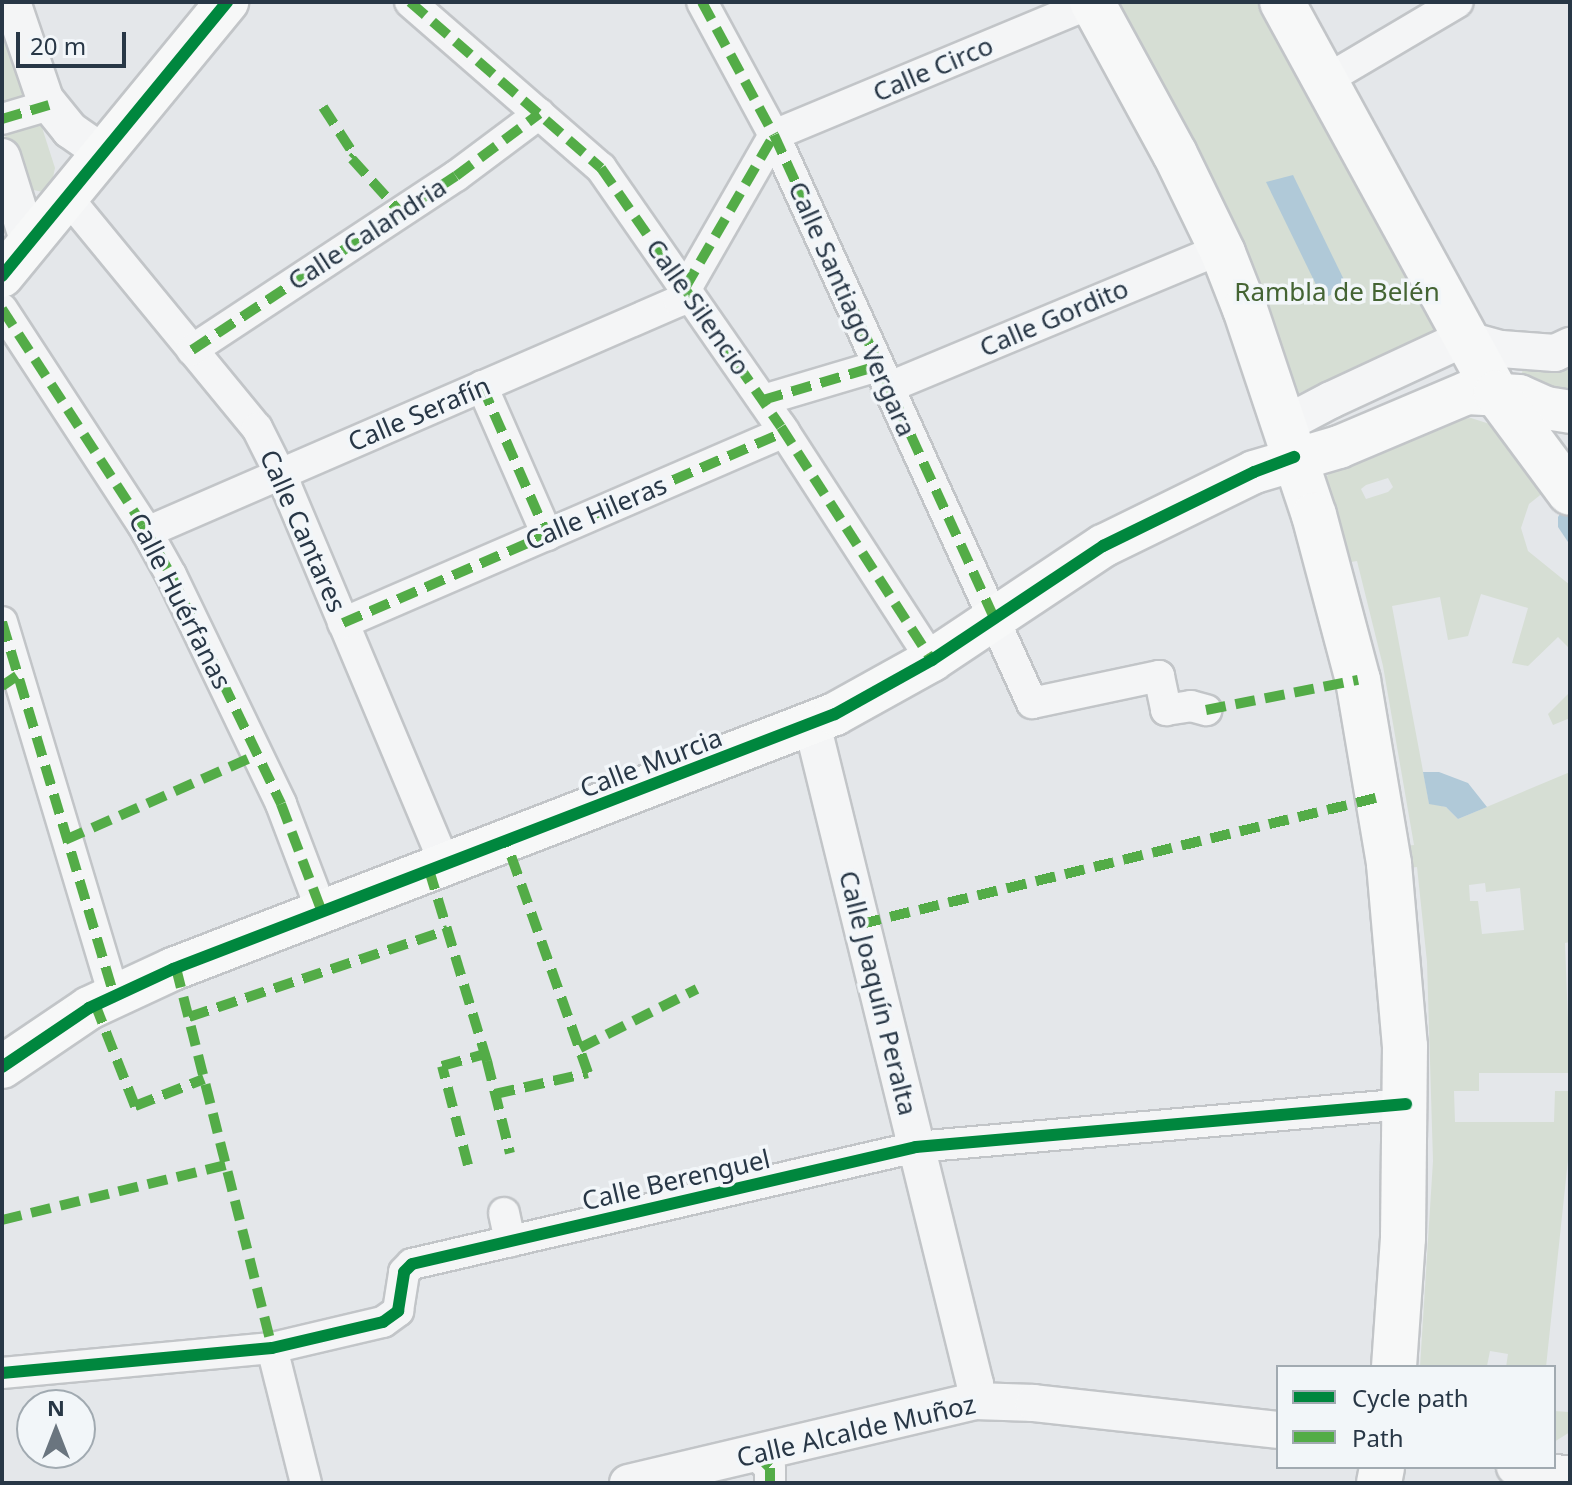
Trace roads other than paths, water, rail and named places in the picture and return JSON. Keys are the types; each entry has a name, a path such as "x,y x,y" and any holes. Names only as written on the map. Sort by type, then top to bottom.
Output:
{"main road":[{"path":"2,276 227,2"},
{"path":"1092,2 1175,154 1221,249 1290,443 1342,614 1373,753 1399,952 1406,1104 1403,1238 1394,1365"},
{"path":"1282,2 1326,80 1478,374 1570,493"},
{"path":"1478,374 1570,412"},
{"name":"Calle Murcia","path":"2,1067 64,1022 114,995 812,724 869,697 932,660 1103,546 1254,472 1290,443 1339,447 1478,374"}],"street":[{"path":"12,2 37,82 49,105 70,130 103,153"},
{"name":"Calle Silencio","path":"410,2 601,168 763,400 932,660"},
{"name":"Calle Santiago Vergara","path":"702,2 774,135 1032,703 1159,676 1166,710 1191,706 1206,710"},
{"name":"Calle Circo","path":"774,135 1092,2"},
{"path":"1326,80 1458,2"},
{"path":"2,119 49,105"},
{"name":"Calle Calandria","path":"192,350 456,176 539,114"},
{"path":"685,288 774,135"},
{"path":"2,157 29,243"},
{"name":"Calle Cantares","path":"67,197 257,428 281,473 445,865"},
{"name":"Calle Gordito","path":"763,400 883,377 1221,249"},
{"name":"Calle Serafín","path":"147,532 679,301 685,288"},
{"name":"Calle Huérfanas","path":"2,309 147,532 281,804 322,912"},
{"path":"1478,374 1501,349 1565,351"},
{"path":"482,386 547,535"},
{"name":"Calle Hileras","path":"343,623 784,432"},
{"path":"2,622 10,681 114,995"},
{"name":"Calle Joaquín Peralta","path":"812,724 975,1384 975,1401"},
{"name":"Calle Berenguel","path":"2,1373 272,1348 383,1322 398,1311 404,1272 412,1264 507,1227 916,1147 1406,1104"},
{"path":"272,1348 306,1483"},
{"name":"Calle Alcalde Muñoz","path":"628,1483 762,1468 975,1401 1034,1403 1276,1430"},
{"path":"1529,1469 1570,1475"}],"water":[{"path":"1293,175 1347,286 1323,299 1266,182"},
{"path":"1563,509 1570,519 1570,545 1558,527 1558,517"},
{"path":"1423,772 1439,772 1468,783 1487,807 1458,819 1446,807 1429,804"}],"park label":[{"name":"Rambla de Belén","path":"1337,292"}]}
